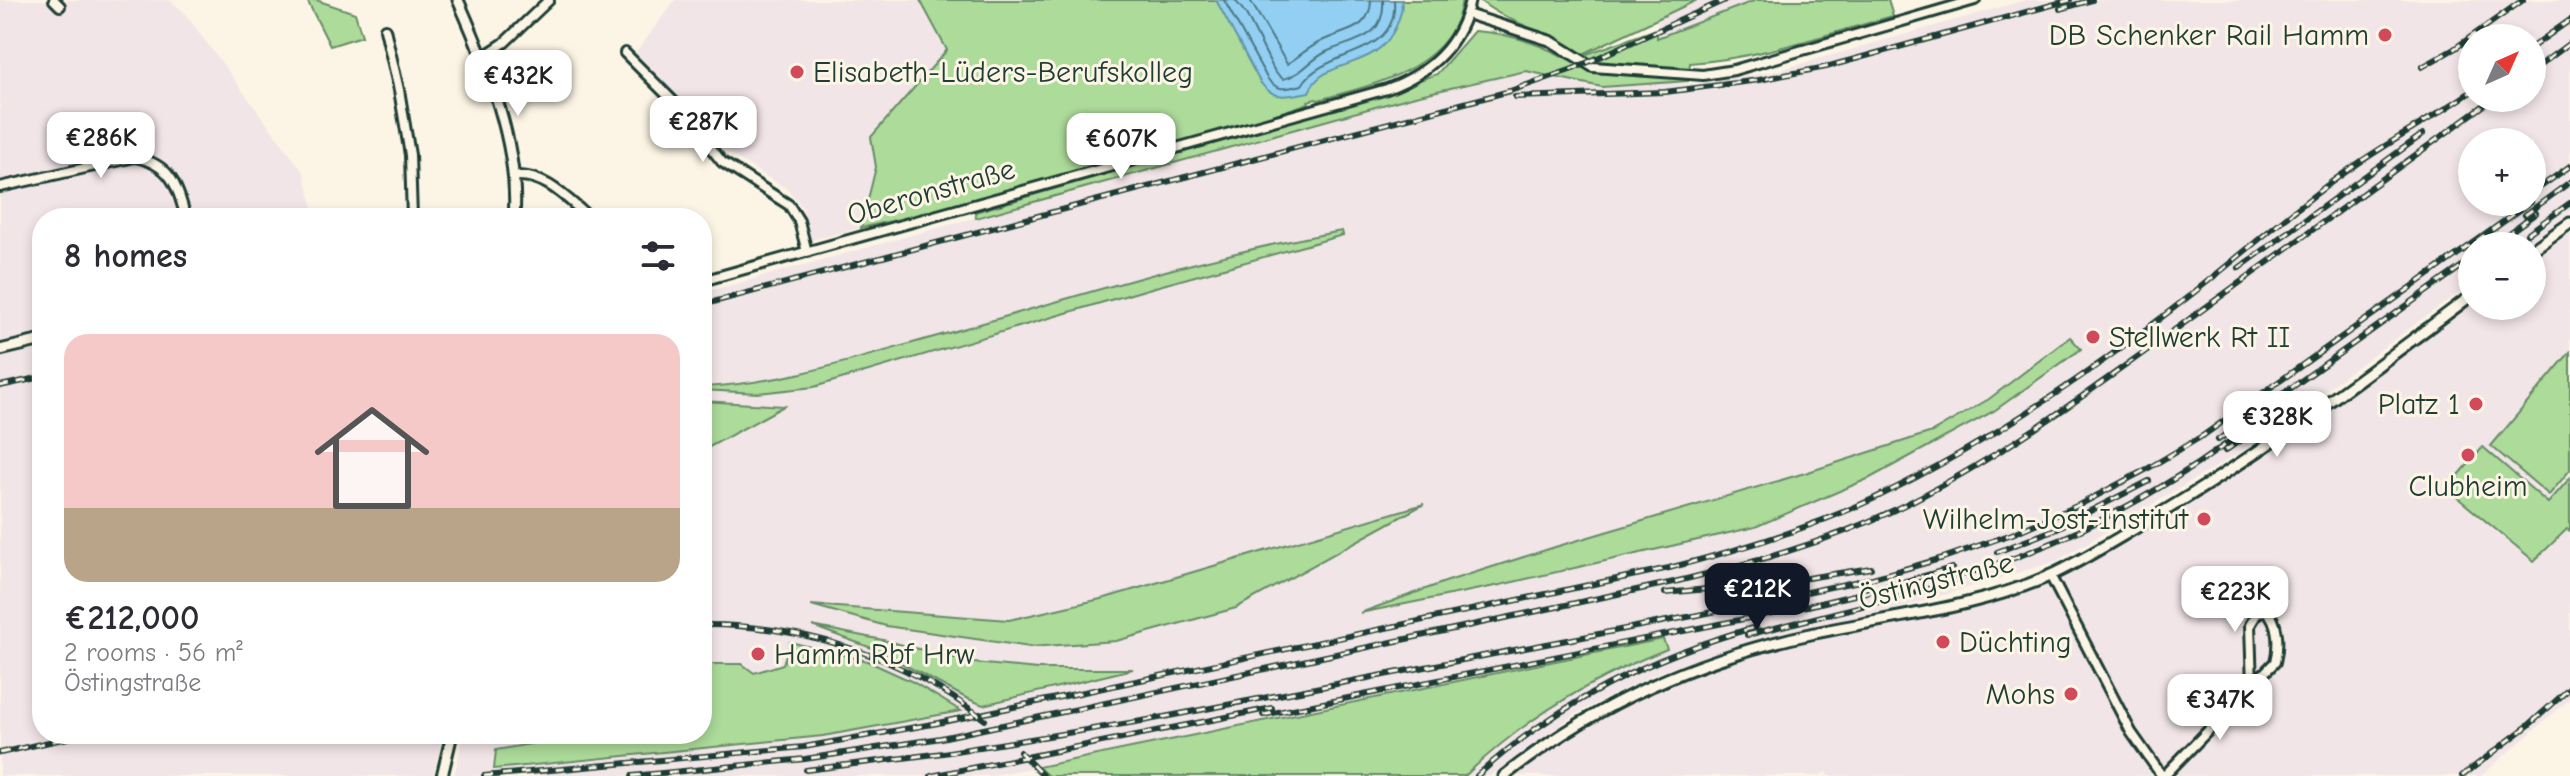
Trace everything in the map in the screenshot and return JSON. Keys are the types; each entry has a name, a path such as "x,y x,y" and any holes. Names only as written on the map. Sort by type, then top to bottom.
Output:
{"street":[{"path":"458,0 505,131 515,176 514,208"},
{"path":"481,58 504,43 549,0"},
{"name":"Oberonstraße","path":"712,278 1387,89 1405,82 1433,64 1453,43 1470,0"},
{"path":"1467,14 1551,41 1593,67 1703,75 1749,67 1975,0"},
{"path":"385,29 410,155 412,208"},
{"path":"625,53 677,105 722,162 789,205 799,221 807,252"},
{"path":"0,187 135,157 167,171 178,187 183,208"},
{"path":"515,176 544,180 578,208"},
{"path":"2546,240 2570,223"},
{"name":"Östingstraße","path":"1504,776 1551,741 1603,709 1647,686 1698,667 1798,637 1966,604 2050,575 2181,501 2246,460 2458,305"},
{"path":"0,350 32,342"},
{"path":"2050,575 2131,732 2163,776 2252,686 2275,662 2276,625 2274,618 2266,611 2258,612 2250,625 2252,686"},
{"path":"442,776 450,744"}],"shaded area":[{"path":"0,0 169,0 183,11 304,173 313,208 32,208 32,744 441,744 433,776 0,776"},
{"path":"675,0 920,0 947,50 871,137 876,167 861,228 811,240 802,207 787,189 728,153 634,55"},
{"path":"1658,0 1756,0 1657,38"},
{"path":"2026,0 2570,0 2570,213 2544,232 2458,232 2458,293 2239,453 2057,561 1897,609 1767,636 1684,663 1576,714 1490,776 1465,776 1508,739 1590,683 1667,649 1664,640 1039,767 1048,776 1037,776 1030,768 990,776 454,776 462,744 712,744 712,290 1415,96 1566,62 1577,78 1693,84 1772,72"},
{"path":"2570,228 2570,699 2481,776 1828,776 1826,772 1819,776 1504,776 1634,691 1768,646 1916,616 2064,570 2193,495 2458,308 2458,320 2546,320 2546,244"}],"green space":[{"path":"307,0 355,13 362,36 330,46"},
{"path":"920,0 1462,0 1455,23 1443,43 1427,58 1385,80 1308,101 1117,168 861,228 876,167 871,137 947,50"},
{"path":"1479,0 1697,0 1583,54 1503,16"},
{"path":"1756,0 1888,0 1893,16 1767,51 1690,63 1688,81 1602,87 1526,71 1415,96 976,218 975,212 1381,94 1437,74 1474,31 1524,40 1570,60 1657,29 1657,38"},
{"path":"1342,231 1343,235 814,387 758,393 712,391 712,386 761,381 820,369 1188,265"},
{"path":"2070,337 2081,349 1994,411 1870,478 1755,527 1500,585 1360,613 1555,547 1932,432 1989,399"},
{"path":"2570,352 2570,470 2549,495 2491,446"},
{"path":"712,402 784,406 712,446"},
{"path":"2483,447 2548,503 2570,478 2570,531 2567,529 2534,561 2447,489"},
{"path":"1424,504 1236,608 1116,641 1030,647 886,626 811,605 1009,620 1105,598"},
{"path":"812,626 974,663 1038,669 1133,669 983,705 877,650"},
{"path":"1663,639 1667,649 1612,673 1560,702 1511,737 1465,776 1048,776 1038,767"},
{"path":"790,642 867,661 913,682 961,711 823,736 494,769 496,750 530,744 712,744 712,664 742,664 754,673 783,664"}],"water":[{"path":"1216,0 1401,0 1402,7 1388,40 1377,50 1326,73 1309,92 1282,96 1270,92 1260,82"}],"railway":[{"path":"712,302 1510,91 1573,69 1725,0"},
{"path":"1515,97 1665,92 1759,80 1826,67 2070,0"},
{"path":"2060,9 2092,0"},
{"path":"2422,67 2454,49 2523,0"},
{"path":"2546,37 2570,20"},
{"path":"2546,61 2570,43"},
{"path":"484,776 804,747 938,723 1669,568 1799,529 1915,478 2032,409 2143,331 2340,176 2458,100"},
{"path":"632,776 805,759 941,738 1674,582 1812,543 1892,511 2009,446 2475,112"},
{"path":"2239,268 2423,134"},
{"path":"2546,183 2570,166"},
{"path":"2546,200 2570,182"},
{"path":"2530,232 2570,203"},
{"path":"806,770 943,753 1148,720 1698,615 1873,578 1943,558 2012,534 2079,505 2204,435 2511,216"},
{"path":"2510,232 2532,216"},
{"path":"2218,440 2458,269"},
{"path":"0,386 32,379"},
{"path":"2225,451 2277,414"},
{"path":"1942,580 2019,556 2093,524 2164,485 2232,440"},
{"path":"1997,552 2053,530 2149,481"},
{"path":"1665,593 1782,582 1871,568"},
{"path":"1263,715 1799,608 1952,568"},
{"path":"1747,635 1953,583"},
{"path":"712,625 778,631 851,648 921,678 985,720"},
{"path":"1477,776 1539,726 1608,685 1680,652 1756,627"},
{"path":"2462,776 2529,725 2570,688"},
{"path":"931,776 1272,708"},
{"path":"0,753 40,744"},
{"path":"1020,752 1043,776"}],"place":[{"name":"DB Schenker Rail Hamm","path":"2385,35"},
{"name":"Elisabeth-Lüders-Berufskolleg","path":"797,72"},
{"name":"Stellwerk Rt II","path":"2093,337"},
{"name":"Platz 1","path":"2476,404"},
{"name":"Clubheim","path":"2468,455"},
{"name":"Wilhelm-Jost-Institut","path":"2204,519"},
{"name":"Düchting","path":"1943,642"},
{"name":"Hamm Rbf Hrw","path":"758,654"},
{"name":"Mohs","path":"2071,694"}]}
